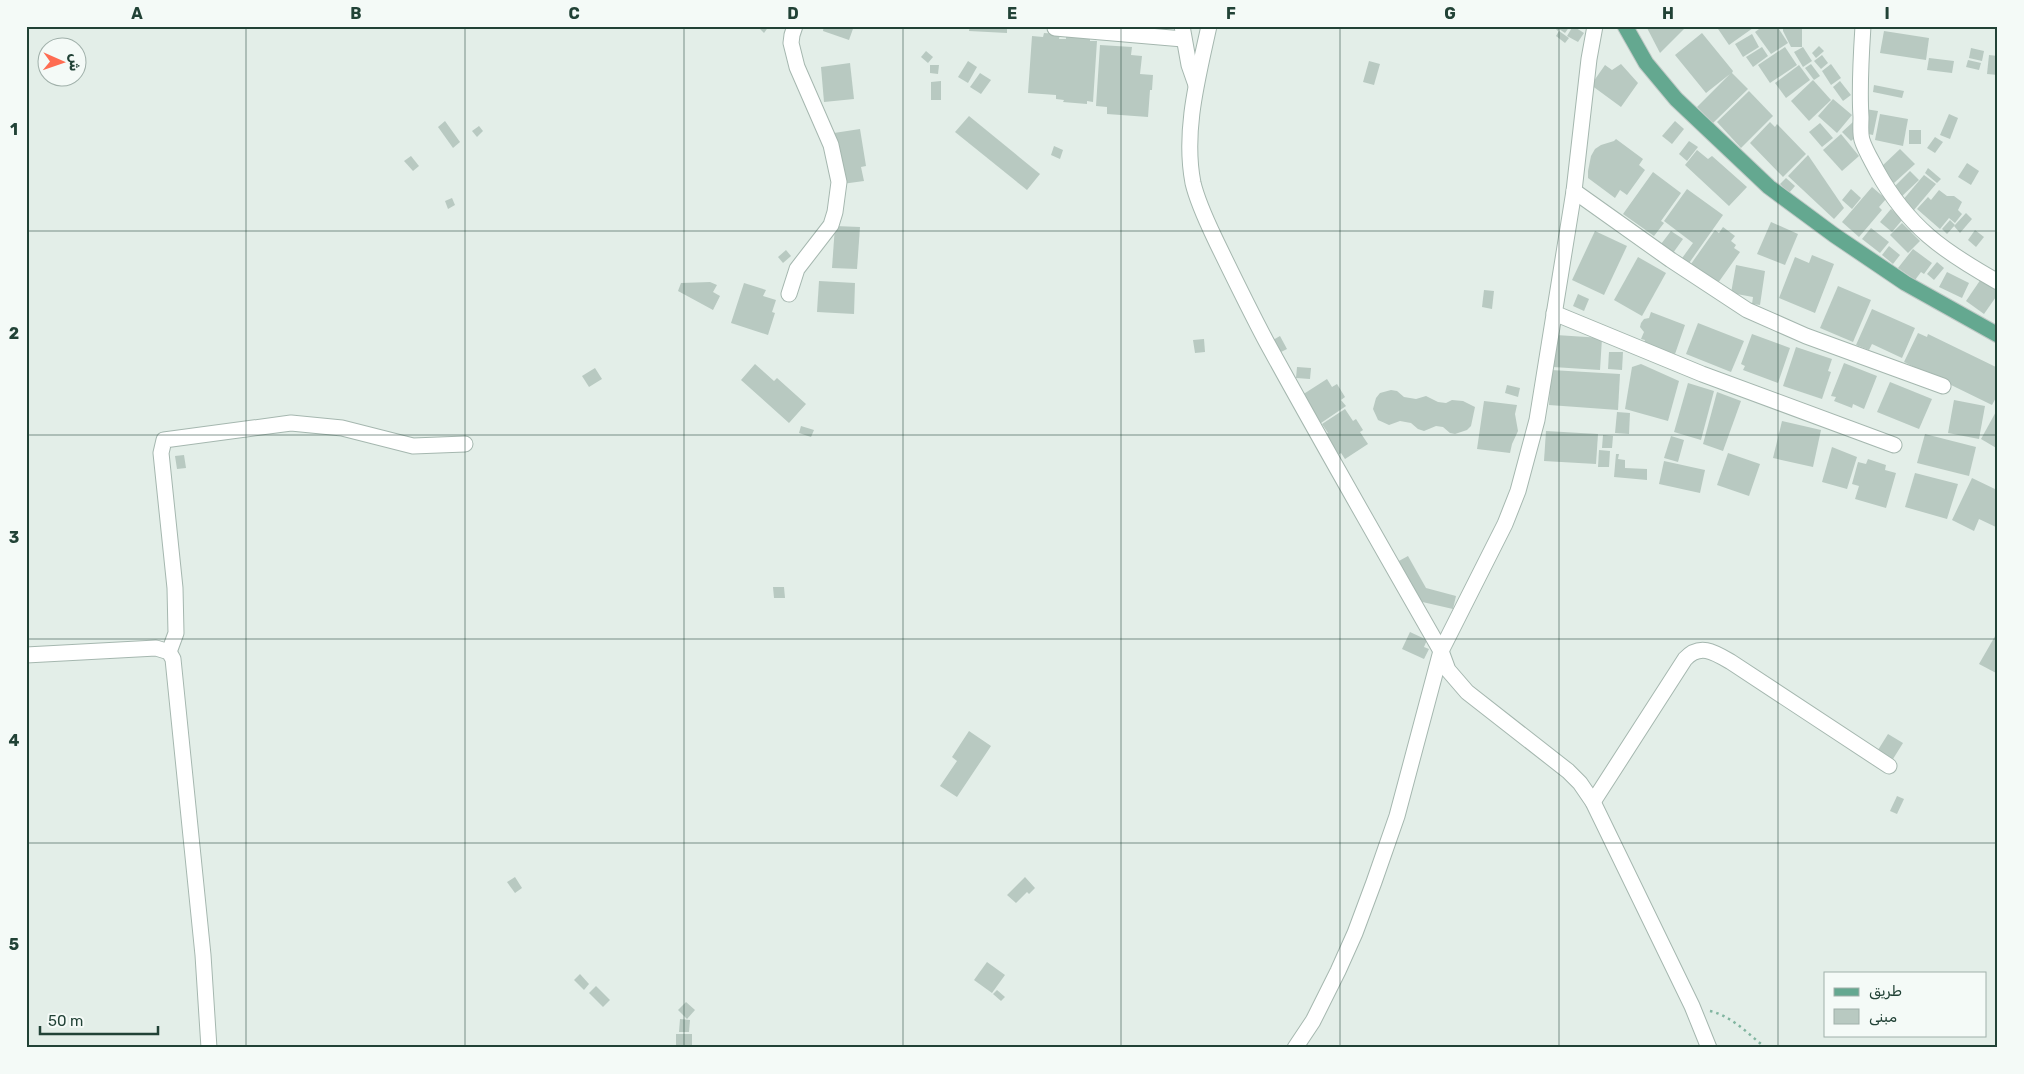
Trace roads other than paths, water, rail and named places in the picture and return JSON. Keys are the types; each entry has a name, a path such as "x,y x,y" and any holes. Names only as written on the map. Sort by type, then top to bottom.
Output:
{"main road":[{"path":"1625,26 1646,63 1676,100 1769,187 1834,235 1905,282 1998,335"}],"street":[{"path":"789,294 797,269 831,224 836,212 839,182 831,145 797,67 791,43 796,26"},
{"path":"1209,26 1196,85 1190,137 1190,162 1194,185 1202,209 1241,294 1279,365 1441,651 1448,670 1462,687 1568,771 1594,802 1603,825 1692,1006 1709,1048"},
{"path":"1294,1048 1313,1021 1338,971 1374,882 1397,816 1441,651 1505,524 1518,491 1537,420 1574,191 1589,59 1595,26"},
{"path":"1863,26 1860,62 1862,140 1873,164 1887,189 1905,214 1929,238 1954,257 1998,282"},
{"path":"1055,28 1182,33 1196,85"},
{"path":"1574,191 1670,260 1747,310 1806,336 1943,386"},
{"path":"1554,313 1702,374 1894,445"},
{"path":"169,652 176,634 175,588 161,453 164,440 292,424 342,428 413,446 465,444"},
{"path":"26,654 163,649 169,652 173,659 203,955 209,1048"},
{"path":"1594,802 1685,659 1691,652 1699,650 1717,654 1731,662 1889,766"}]}
